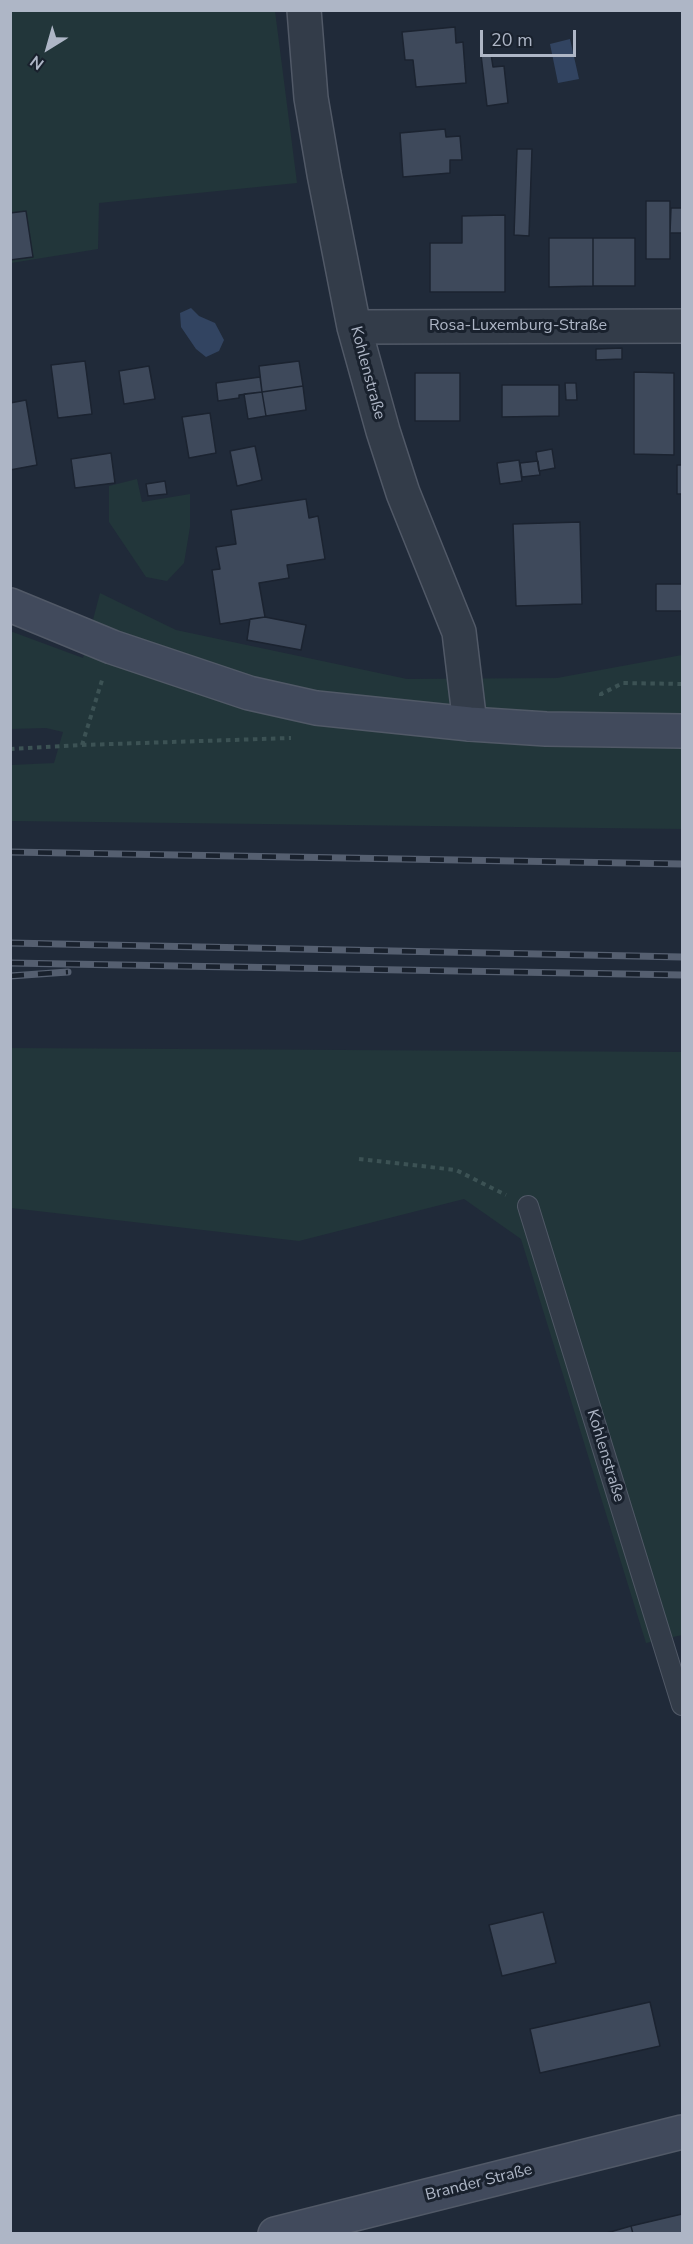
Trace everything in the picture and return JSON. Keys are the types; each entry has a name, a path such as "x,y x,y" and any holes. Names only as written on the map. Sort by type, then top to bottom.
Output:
{"street":[{"name":"Kohlenstraße","path":"304,10 311,98 354,327 382,431 403,493 459,632 470,724"},
{"name":"Rosa-Luxemburg-Straße","path":"354,327 682,326"},
{"path":"10,605 112,647 249,693 316,708 470,724 592,730 682,731"},
{"name":"Brander Straße","path":"275,2234 682,2132"}],"lane":[{"name":"Kohlenstraße","path":"528,1206 682,1705"}],"path":[{"path":"10,749 82,745 112,647"},
{"path":"592,730 602,694 623,683 682,684"},
{"path":"359,1159 456,1170 528,1206"}],"green space":[{"path":"11,11 275,11 297,183 99,203 98,249 11,263"},
{"path":"137,479 142,502 190,494 190,527 184,563 167,581 146,577 109,522 109,486"},
{"path":"100,593 176,630 407,679 557,678 682,655 682,829 11,821 11,765 54,763 63,732 46,728 11,729 10,631 83,658"},
{"path":"11,1048 682,1052 682,1635 646,1643 521,1239 464,1199 299,1241 11,1208"}],"water":[{"path":"570,39 579,79 558,83 550,44"},
{"path":"191,308 199,316 215,323 224,340 219,351 206,357 196,349 181,327 180,313"}],"building":[{"path":"455,27 456,43 463,42 466,83 416,87 413,60 405,60 402,32"},
{"path":"491,54 493,67 504,66 508,103 487,106 481,55"},
{"path":"445,129 446,137 460,136 462,160 450,160 450,173 403,177 400,133"},
{"path":"517,149 532,149 529,236 514,235"},
{"path":"646,201 670,201 670,259 646,259"},
{"path":"671,208 682,208 682,233 670,233"},
{"path":"26,211 33,257 10,260 10,213"},
{"path":"505,215 505,292 430,292 430,243 462,243 462,216"},
{"path":"549,238 593,238 593,286 549,287"},
{"path":"593,238 635,238 635,286 593,286"},
{"path":"622,348 622,359 596,360 596,349"},
{"path":"85,361 92,414 58,418 51,365"},
{"path":"299,361 303,386 262,392 259,366"},
{"path":"149,366 155,399 124,404 119,371"},
{"path":"634,372 674,373 674,455 634,454"},
{"path":"415,373 460,373 460,421 415,421"},
{"path":"260,377 262,392 218,401 216,383"},
{"path":"565,383 576,383 577,400 566,400"},
{"path":"502,385 559,385 559,416 502,417"},
{"path":"303,386 306,410 266,416 262,392"},
{"path":"262,392 266,416 248,419 244,394"},
{"path":"26,400 37,465 10,470 10,403"},
{"path":"210,413 216,453 189,458 182,417"},
{"path":"255,446 262,480 237,486 230,451"},
{"path":"552,449 555,468 539,471 536,452"},
{"path":"111,453 115,483 75,488 71,459"},
{"path":"519,460 522,481 500,484 497,463"},
{"path":"538,461 540,475 522,477 520,463"},
{"path":"677,465 682,465 682,494 677,494"},
{"path":"165,481 167,494 148,496 146,484"},
{"path":"306,499 309,518 318,516 325,559 287,565 289,578 259,583 265,617 220,624 212,570 220,569 216,547 236,544 231,510"},
{"path":"580,522 582,604 516,606 513,524"},
{"path":"656,584 682,584 682,611 656,611"},
{"path":"265,617 306,625 301,650 247,640 250,619"},
{"path":"543,1912 556,1963 502,1976 489,1925"},
{"path":"650,2002 660,2046 540,2073 530,2029"},
{"path":"682,2214 682,2234 633,2234 631,2226"},
{"path":"631,2226 633,2234 603,2234"}],"railway":[{"path":"10,852 682,864"},
{"path":"10,943 682,957"},
{"path":"10,963 682,975"},
{"path":"10,976 68,972"}]}
